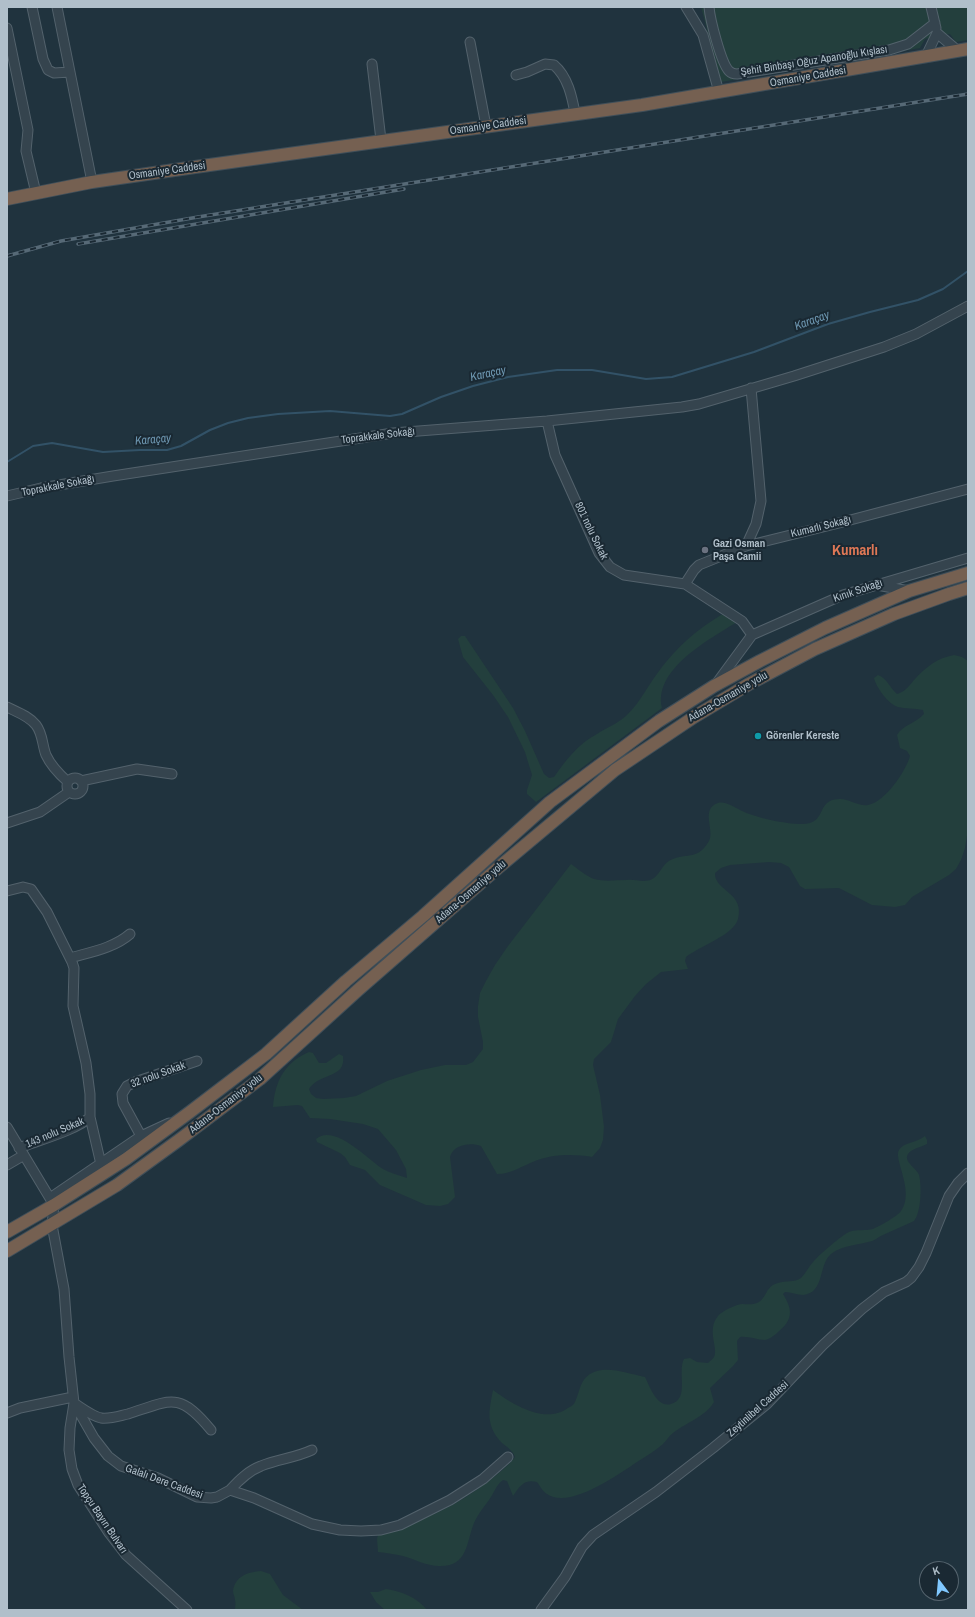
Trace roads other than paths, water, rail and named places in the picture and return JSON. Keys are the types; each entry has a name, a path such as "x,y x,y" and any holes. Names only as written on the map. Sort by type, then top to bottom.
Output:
{"highway":[{"name":"Osmaniye Caddesi","path":"7,198 92,182 381,140 642,105 926,56 965,52"},
{"path":"7,205 169,176 388,143 687,104 965,52"},
{"name":"Adana-Osmaniye yolu","path":"7,1232 180,1119 266,1054 346,981 423,916 550,802 659,721 714,686 760,660 825,628 909,591 968,573"},
{"name":"Adana-Osmaniye yolu","path":"7,1251 52,1225 123,1180 180,1140 260,1079 358,990 499,867 615,770 694,717 749,684 815,649 894,614 968,588"}],"street":[{"path":"32,7 43,59 48,70 54,73 70,72"},
{"path":"57,7 92,182"},
{"path":"686,7 703,35 719,92"},
{"name":"Şehit Binbaşı Oğuz Apanoğlu Kışlası","path":"709,7 711,19 725,66 730,72 737,74 889,50 908,44 935,23"},
{"path":"926,56 937,33 931,7"},
{"path":"7,28 28,130 26,151 36,193"},
{"path":"937,33 965,52"},
{"path":"470,42 486,126"},
{"path":"372,64 381,140"},
{"path":"516,75 546,64 554,65 562,75 569,89 575,114"},
{"name":"Toprakkale Sokağı","path":"7,496 41,488 114,476 386,434 547,421 682,407 884,347 916,334 968,306"},
{"path":"746,546 756,524 761,501 750,388"},
{"name":"801 nolu Sokak","path":"547,421 559,465 596,547 606,564 615,571 624,575 685,584"},
{"name":"Kumarlı Sokağı","path":"685,584 699,565 746,546 968,489"},
{"name":"Kınık Sokağı","path":"714,686 752,635 830,600 876,584 968,558"},
{"path":"685,584 742,621 752,635"},
{"path":"876,584 909,591"},
{"path":"7,707 26,716 36,724 42,737 48,760 68,782"},
{"path":"69,792 67,787 68,782 74,778 81,781 137,769 172,774"},
{"path":"69,792 74,794 80,793 83,788 81,781"},
{"path":"7,823 40,812 69,792"},
{"path":"7,891 23,887 28,887 31,889 47,912 74,968 73,1006 88,1075 90,1117 102,1169 141,1136 154,1129 180,1119"},
{"path":"70,958 111,946 125,939 130,934"},
{"name":"32 nolu Sokak","path":"141,1136 124,1103 122,1094 126,1088 135,1082 197,1061"},
{"name":"143 nolu Sokak","path":"7,1165 22,1152 86,1122 90,1117"},
{"path":"7,1127 52,1202"},
{"name":"Zeytinlibel Caddesi","path":"541,1610 565,1577 582,1547 593,1535 656,1492 713,1448 772,1399 823,1345 862,1309 884,1292 906,1282 911,1278 919,1267 926,1252 949,1196 958,1183 968,1173"},
{"name":"Galalı Dere Caddesi","path":"52,1202 52,1225 66,1308 69,1357 74,1400 101,1448 108,1456 121,1466 158,1478 197,1497 217,1497 230,1490"},
{"path":"7,1413 20,1408 74,1400 92,1414 110,1418 158,1404 175,1401 200,1416 211,1430"},
{"name":"Topçu Bayırı Bulvarı","path":"74,1400 69,1450 72,1469 78,1485 119,1547 133,1563 166,1590 187,1610"},
{"path":"312,1450 292,1458 260,1466 243,1476 230,1490 254,1498 319,1526 340,1530 381,1530 400,1525 450,1500 483,1479 508,1457"}],"waterway":[{"name":"Karaçay","path":"7,462 33,446 52,443 103,452 167,450 181,446 210,430 228,423 248,418 278,414 330,411 390,416 402,414 441,397 473,386 508,377 557,370 592,370 646,379 672,377 754,352 828,324 918,300 943,289 968,271"}],"railway":[{"path":"7,256 61,241 198,217 968,94"},
{"path":"78,244 404,189"}],"place":[{"name":"Gazi Osman Paşa Camii","path":"705,550"},
{"name":"Görenler Kereste","path":"758,736"}],"district":[{"name":"Kumarlı","path":"855,551"}]}
